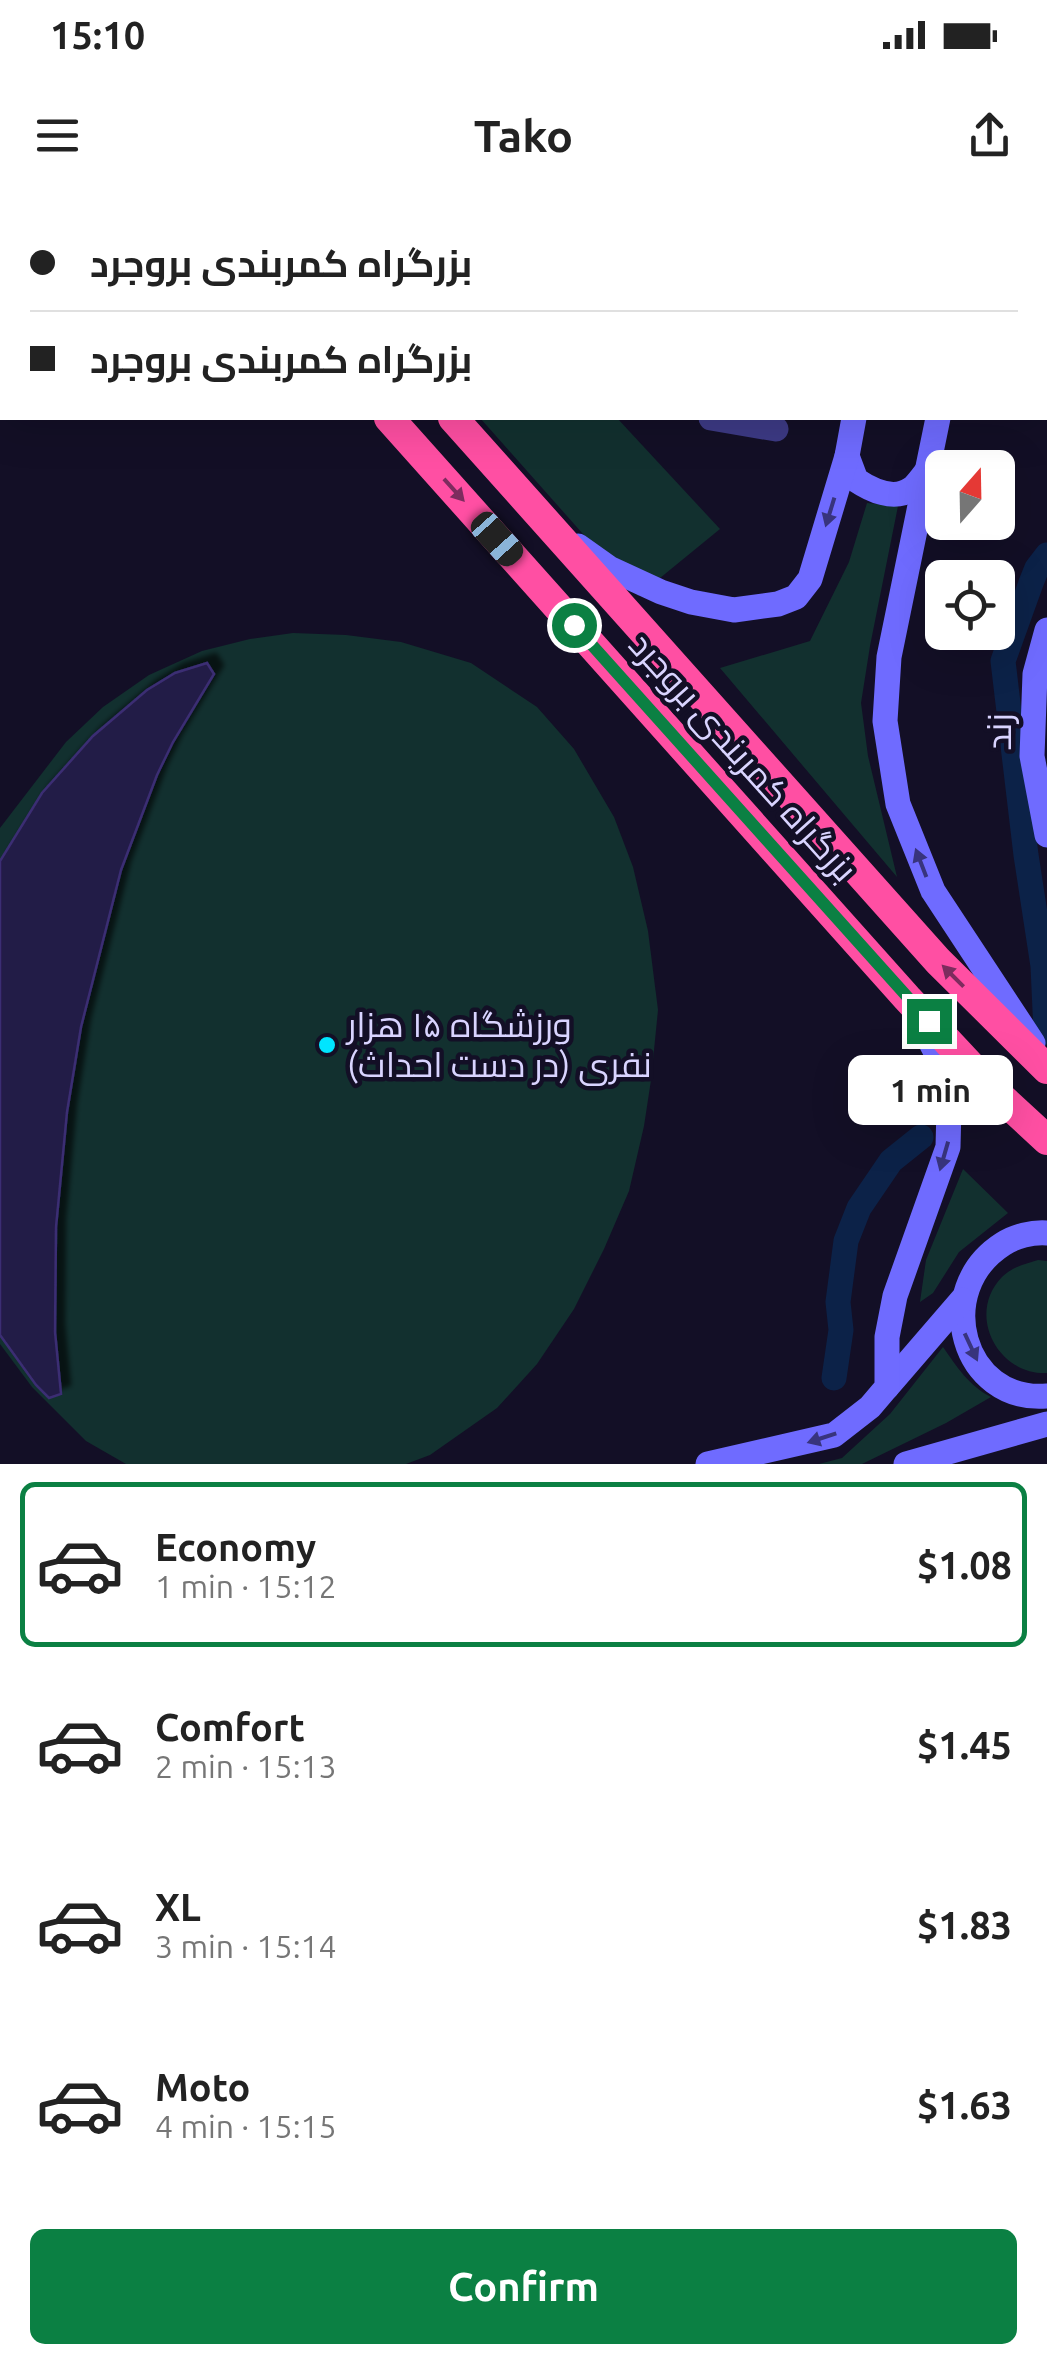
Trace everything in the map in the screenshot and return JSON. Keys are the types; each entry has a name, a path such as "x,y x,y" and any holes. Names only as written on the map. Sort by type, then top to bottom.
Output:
{"highway":[{"name":"بزرگراه کمربندی بروجرد","path":"391,420 907,998 994,1091 1047,1140"},
{"name":"بزرگراه کمربندی بروجرد","path":"455,420 938,960 1047,1067"}],"street":[{"path":"723,420 776,429"},
{"path":"548,524 609,568 661,592 734,610 778,604 796,597 810,579 847,456 854,420"},
{"path":"932,450 938,420"},
{"path":"847,456 856,480 881,493 897,494 911,489 925,473"},
{"path":"925,485 890,657 885,721 898,804 932,892 1047,1067"},
{"name":"زند","path":"1047,630 1035,674 1032,756 1047,835"},
{"path":"887,1387 887,1337 895,1296 948,1147 949,1107 941,1062 907,998"},
{"path":"1042,1397 1010,1390 988,1375 970,1354 962,1327 962,1300 971,1274 988,1253 1011,1238 1047,1233"},
{"path":"708,1464 834,1435 870,1407 962,1300"},
{"path":"993,1438 1042,1397"},
{"path":"906,1464 1047,1424"}],"green space":[{"path":"482,420 619,420 720,529 638,596"},
{"path":"867,503 898,506 861,703 868,756 897,877 720,668 810,641 849,562"},
{"name":"ورزشگاه ۱۵ هزار نفری (در دست احداث)","path":"293,633 401,642 471,663 537,707 574,749 614,817 633,867 648,931 658,1010 644,1126 629,1191 574,1309 537,1364 497,1408 430,1455 406,1464 126,1464 86,1441 32,1387 0,1344 0,828 66,742 103,707 149,675 202,651"},
{"path":"963,1169 1008,1213 959,1252 933,1293 920,1302 926,1260"},
{"path":"1047,1261 1047,1373 1014,1364 992,1340 987,1324 992,1292 1002,1277 1014,1268"},
{"path":"943,1347 970,1382 991,1397 862,1464 819,1464 842,1458 890,1414"}],"building":[{"path":"207,663 214,674 157,775 121,870 81,1027 67,1112 56,1227 55,1332 61,1394 49,1398 0,1335 0,861 42,793 93,736 147,690 175,673"}],"waterway":[{"path":"1046,1032 1043,966 1003,661 1037,568 1047,555"},
{"path":"834,1378 846,1241 859,1208 891,1161 921,1137"}],"place":[{"name":"ورزشگاه ۱۵ هزار نفری (در دست احداث)","path":"327,1045"}],"route":[{"path":"574,625 929,1021"}]}
